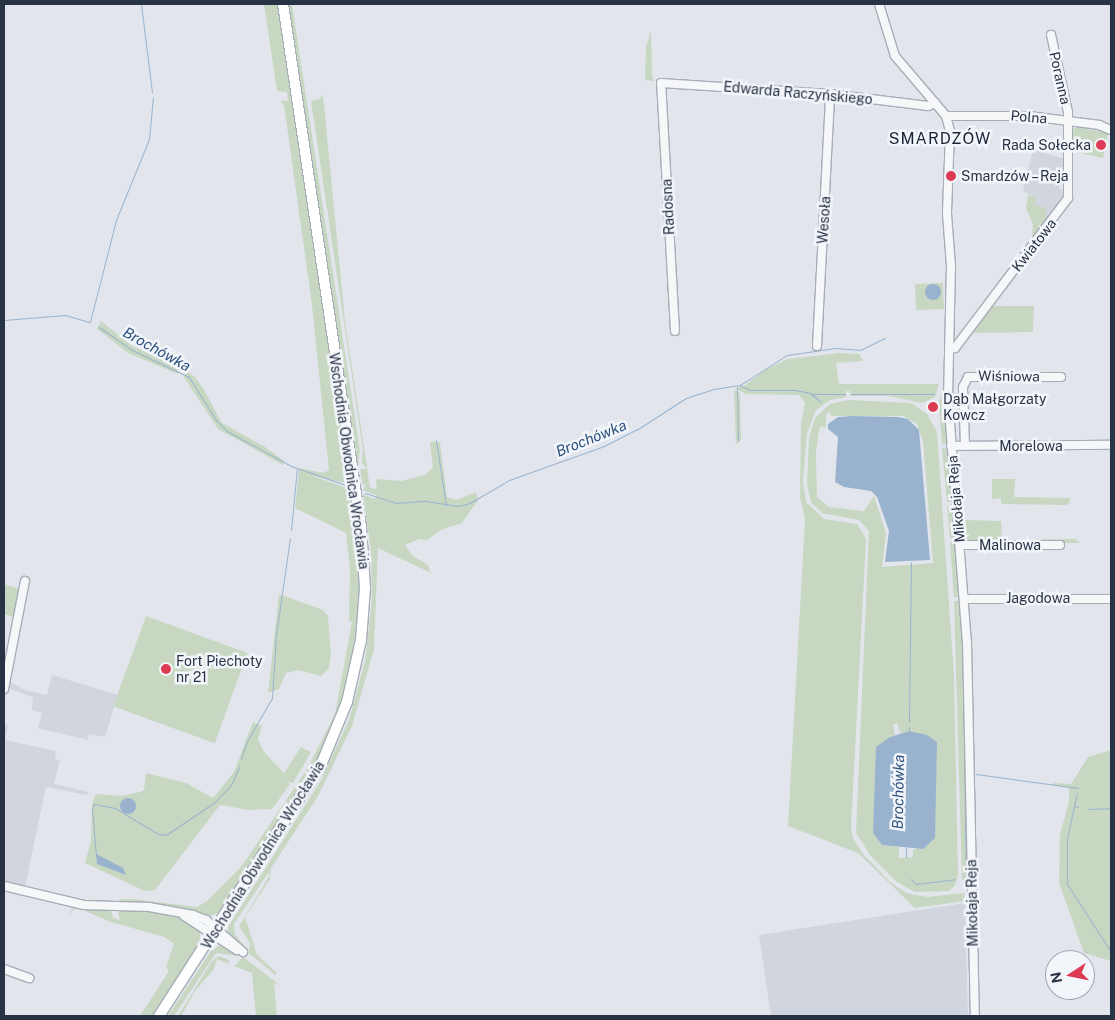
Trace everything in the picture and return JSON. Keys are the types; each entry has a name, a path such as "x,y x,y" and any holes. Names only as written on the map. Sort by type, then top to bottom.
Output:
{"main road":[{"name":"Wschodnia Obwodnica Wrocławia","path":"159,1016 313,778 347,702 358,661 364,609 365,568 357,498 283,4"}],"street":[{"path":"879,4 891,49 946,116"},
{"name":"Poranna","path":"1051,35 1068,121"},
{"name":"Edwarda Raczyńskiego","path":"661,83 830,94 928,106 935,103"},
{"name":"Radosna","path":"661,83 675,331"},
{"name":"Wesoła","path":"817,346 830,94"},
{"name":"Polna","path":"946,116 994,114 1068,121 1111,130"},
{"name":"Mikołaja Reja","path":"946,116 950,131 947,214 951,266 949,349 951,446 964,598 975,1016"},
{"name":"Kwiatowa","path":"949,349 955,348 1065,205 1069,193 1068,121"},
{"name":"Wiśniowa","path":"965,446 963,387 968,378 1061,377"},
{"name":"Morelowa","path":"951,446 1111,445"},
{"name":"Malinowa","path":"960,546 1060,545"},
{"path":"4,689 25,581"},
{"name":"Jagodowa","path":"964,598 1111,599"},
{"path":"4,886 84,905 149,907 180,913 214,932"},
{"path":"4,969 29,978"}],"shaded area":[{"path":"1033,150 1066,159 1065,176 1059,188 1066,194 1052,217 1034,204 1035,198 1023,191"},
{"path":"52,675 118,695 105,737 89,734 88,740 38,728 42,713 32,710 33,697 8,688 9,681 25,690 47,695"},
{"path":"4,725 8,725 5,740 56,751 55,759 60,760 54,784 89,792 87,795 46,787 25,887 4,881"},
{"path":"965,903 968,1016 771,1016 759,935"}],"green space":[{"path":"264,4 280,4 349,468 348,478 345,479 349,484 310,475 350,489 347,495 351,495 355,510 361,575 359,629 340,712 320,757 220,912 211,916 165,905 118,903 120,899 133,899 197,907 207,901 241,867 307,769 335,714 352,622 349,621 350,568 346,533 295,508 299,468 323,473 329,470 312,305 284,105 280,101 288,101 287,92 277,91"},
{"path":"287,4 292,4 360,451 357,471"},
{"path":"651,31 652,76 654,81 645,80 646,47"},
{"path":"308,81 311,101 320,99 323,95 345,321 370,488 377,489 376,479 401,481 425,475 433,468 430,443 433,441 440,443 447,497 456,500 476,492 478,500 462,523 441,530 427,540 419,539 405,545 413,556 428,565 431,573 378,548 374,649 352,726 318,796 271,868 270,879 245,917 257,955 277,973 275,975 249,953 250,943 239,926 270,875 268,873 234,924 235,934 245,948 228,935 228,927 320,782 349,720 365,661 372,601 371,552 363,494 374,499 377,496 363,490 366,484 363,485 360,469 366,469 362,462 363,450"},
{"path":"1077,127 1108,133 1103,158 1071,151 1072,130"},
{"path":"1028,195 1036,198 1034,204 1046,208 1045,213 1052,217 1032,241 1033,224 1026,208"},
{"path":"943,283 944,309 916,310 915,284"},
{"path":"991,306 1034,306 1033,332 969,333"},
{"path":"101,321 132,346 179,367 178,374 128,353 97,329"},
{"path":"840,353 859,354 863,361 836,363 839,384 939,384 935,397 922,403 889,396 850,396 850,391 846,391 846,397 830,400 816,410 807,433 803,481 806,502 824,519 857,524 866,539 851,827 853,838 863,854 890,882 906,893 927,897 964,893 965,901 915,908 858,853 788,826 805,519 800,497 801,423 805,403 799,395 746,394 734,388 744,386 765,370 788,359"},
{"path":"186,371 194,376 203,388 222,423 265,447 284,461 283,465 218,429 184,377"},
{"path":"943,388 946,390 949,442 942,445 939,403"},
{"path":"734,390 740,393 741,440 736,444"},
{"path":"848,400 911,403 927,414 937,432 954,676 958,876 955,885 949,891 915,892 897,882 870,855 856,833 869,531 859,520 822,513 811,502 807,485 809,438 815,418 830,404","holes":["830,412 831,416 904,416 917,424 923,441 933,563 882,567 886,533 874,496 864,511 829,507 817,497 816,452 819,430 821,426 826,428 826,415","897,723 900,733 909,731 916,850 913,849 913,857 899,858 899,847 882,845 873,833 890,737 895,735 893,725"]},
{"path":"942,448 949,449 952,502 947,502"},
{"path":"992,479 1015,479 1014,497 1070,498 1070,502 1066,505 1001,504 1001,498 992,499"},
{"path":"947,506 954,507 956,539 950,539"},
{"path":"963,520 1001,521 1002,540 1075,539 1080,543 964,542"},
{"path":"950,542 956,542 960,597 954,597"},
{"path":"4,584 19,589 13,617 4,614"},
{"path":"279,594 323,610 328,616 331,655 329,668 321,676 298,670 286,673 279,689 268,693"},
{"path":"954,601 961,601 965,639 968,888 962,879"},
{"path":"146,616 247,653 215,743 113,706"},
{"path":"253,722 262,726 258,739 264,752 284,773 301,747 311,752 293,783 286,781 290,784 272,809 249,810 220,805 155,890 145,891 85,863 91,841 92,804 96,794 121,796 140,792 144,790 146,773 186,783 213,798 234,772"},
{"path":"1111,750 1111,961 1095,956 1095,950 1083,950 1059,883 1060,834 1069,802 1069,788 1053,785 1054,783 1071,784 1088,757"},
{"path":"74,906 111,910 113,918 120,920 118,912 125,910 162,911 181,917 200,930 200,943 152,1016 140,1016 169,971 166,967 174,944 164,937 108,921 81,909 74,909 67,917"},
{"path":"222,944 237,956 216,953 174,1016 168,1016 211,951"},
{"path":"219,956 229,960 229,964 217,959 214,969 195,991 181,1016 178,1016 212,961"},
{"path":"243,957 280,985 274,983 277,1016 256,1016 252,973 234,966"}],"water":[{"path":"933,284 941,292 933,300 925,292"},
{"path":"838,417 908,419 919,430 930,560 885,562 889,531 877,497 871,491 844,487 835,482 838,437 828,429 828,424"},
{"path":"909,731 927,735 937,742 935,838 923,849 882,845 873,833 876,747 890,737"},
{"path":"128,798 136,806 128,814 120,806"},
{"path":"96,854 123,868 126,875 97,864"}],"waterway":[{"path":"141,4 152,92"},
{"path":"4,320 65,315 90,322 116,220 149,139 153,97"},
{"name":"Brochówka","path":"99,327 132,350 189,377 216,420 227,431 291,466 348,486"},
{"path":"740,385 787,355 836,348 860,350 885,338"},
{"name":"Brochówka","path":"365,493 395,503 426,501 458,506 470,503 509,480 604,446 638,429 686,398 714,389 739,385 750,390 795,390 810,393 821,402"},
{"path":"737,387 738,441"},
{"path":"811,394 845,394"},
{"path":"851,394 934,394"},
{"path":"943,394 947,444"},
{"path":"436,440 446,505"},
{"path":"947,449 952,501"},
{"path":"291,530 297,468"},
{"path":"952,507 955,538"},
{"path":"241,759 247,741 272,698 276,635 290,538"},
{"path":"955,544 958,577"},
{"name":"Brochówka","path":"909,722 911,562"},
{"path":"960,604 963,668"},
{"path":"963,673 966,881"},
{"path":"96,855 92,809 94,804 115,808 158,834 166,835 215,802 231,785 239,767"},
{"path":"976,774 1078,788"},
{"path":"1077,793 1074,806 1078,807"},
{"path":"1074,806 1067,838 1067,884 1111,952"},
{"path":"1088,809 1111,808"},
{"name":"Brochówka","path":"906,848 906,857"},
{"name":"Brochówka","path":"911,879 916,884 955,879"},
{"name":"Brochówka","path":"963,879 967,884"}],"place":[{"name":"Rada Sołecka","path":"1101,145"},
{"name":"Smardzów – Reja","path":"951,176"},
{"name":"Dąb Małgorzaty Kowcz","path":"933,407"},
{"name":"Fort Piechoty nr 21","path":"166,669"}],"district":[{"name":"SMARDZÓW","path":"940,139"}]}
